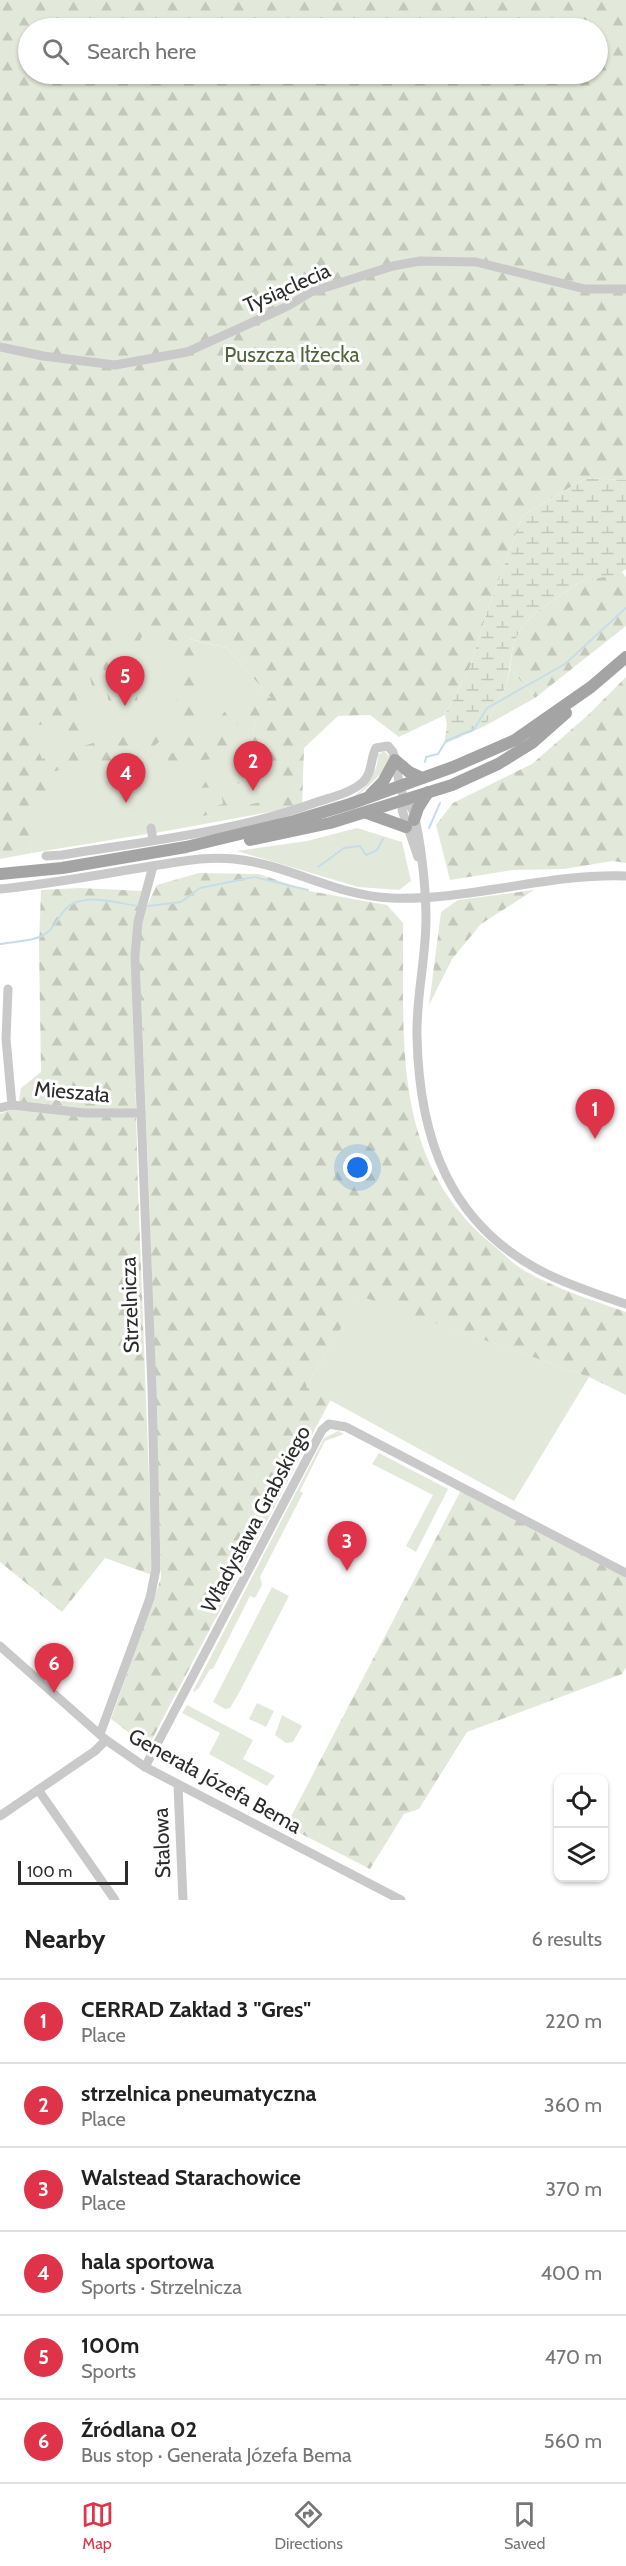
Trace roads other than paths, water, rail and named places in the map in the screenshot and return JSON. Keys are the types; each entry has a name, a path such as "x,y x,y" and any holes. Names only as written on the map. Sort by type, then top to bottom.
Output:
{"main road":[{"path":"0,874 62,868 186,847 294,821 365,798 487,754 515,740 591,687 626,657"},
{"path":"186,847 239,842 365,813 476,774 532,743 575,705 591,687"},
{"path":"365,798 383,782 395,760 409,772 422,777"},
{"path":"365,813 410,823 428,792"}],"street":[{"name":"Tysiąclecia","path":"0,347 43,356 115,365 187,352 288,306 311,292 407,262 476,262 585,289 626,289"},
{"path":"46,856 153,840 270,818 341,794 364,780 371,767 374,753 381,746 391,748 405,800 412,808 410,823 420,843 425,897 425,946 417,1038 424,1115 439,1164 462,1201 484,1227 510,1251 555,1278 626,1304"},
{"path":"151,828 153,840"},
{"path":"0,889 42,885 211,858 265,863 345,890 389,898 425,897 570,880 626,876"},
{"name":"Strzelnicza","path":"0,1816 95,1751 103,1737 150,1598 156,1569 136,946 138,922 153,866"},
{"path":"8,989 6,1040 12,1105"},
{"name":"Mieszała","path":"0,1108 12,1105 85,1113 141,1113"},
{"name":"Władysława Grabskiego","path":"145,1767 322,1430 329,1424 346,1427 626,1573"},
{"name":"Generała Józefa Bema","path":"0,1646 103,1737 145,1767 401,1900"},
{"name":"Stalowa","path":"178,1785 183,1900"},
{"path":"39,1791 115,1900"}],"waterway":[{"path":"425,762 426,757 438,754 446,741 474,729 487,708 565,664 626,608"},
{"path":"429,828 440,803"},
{"path":"318,867 344,848 360,846 366,855 377,850 383,839"},
{"path":"148,906 181,902 200,888 254,877 308,890"},
{"path":"0,944 44,935 66,908 74,903 106,900 138,906"}],"place":[{"name":"100m","path":"125,706"},
{"name":"strzelnica pneumatyczna","path":"253,791"},
{"name":"hala sportowa","path":"126,803"},
{"name":"CERRAD Zakład 3 \"Gres\"","path":"595,1139"},
{"name":"Walstead Starachowice","path":"347,1571"},
{"name":"Źródlana 02","path":"54,1693"}],"park label":[{"name":"Puszcza Iłżecka","path":"292,355"}]}
